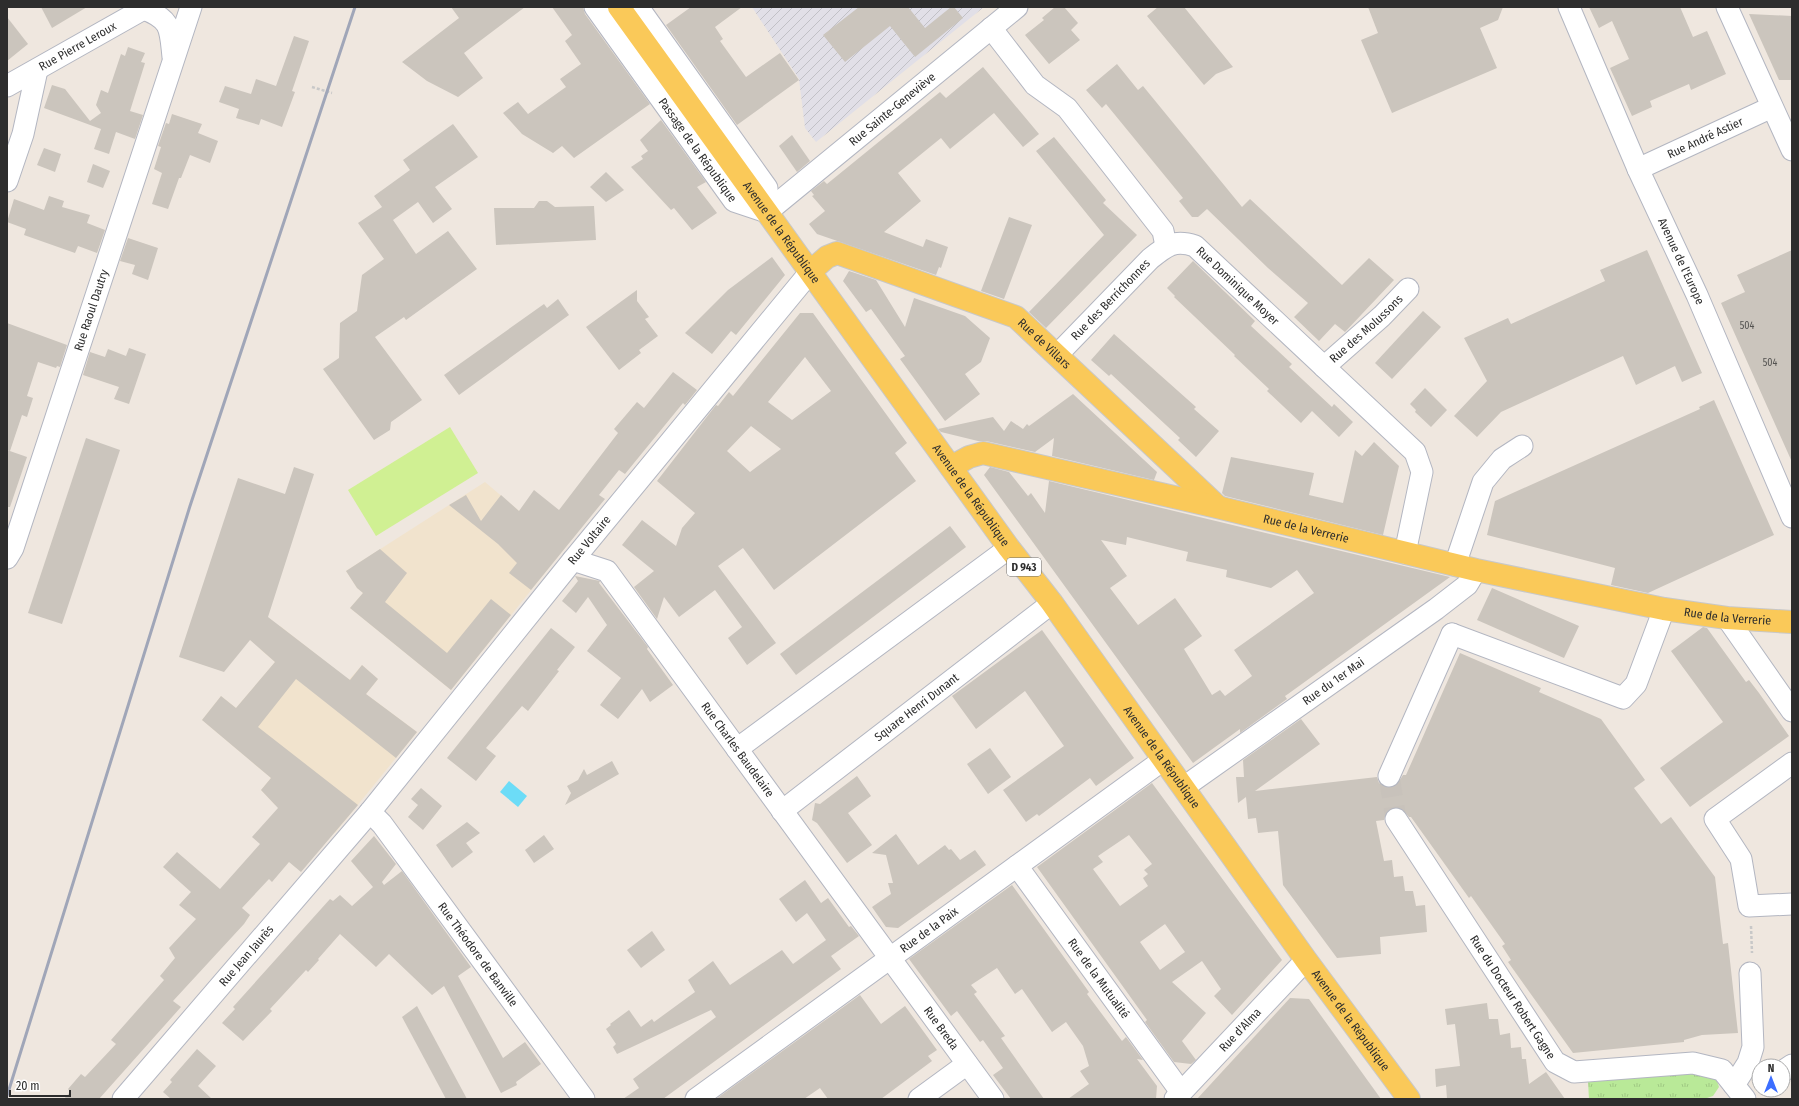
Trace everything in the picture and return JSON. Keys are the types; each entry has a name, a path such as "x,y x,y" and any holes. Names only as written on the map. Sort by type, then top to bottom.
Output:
{"main road":[{"name":"Avenue de la République","path":"619,7 811,271 950,467 1009,548 1052,603 1306,960 1409,1099"},
{"name":"Rue de Villars","path":"811,271 827,257 837,253 1016,317 1217,507"},
{"name":"Rue de la Verrerie","path":"950,467 969,457 983,453 1217,507 1465,568 1664,609 1727,618 1792,622"}],"street":[{"name":"Rue Raoul Dautry","path":"7,558 13,548 191,7"},
{"name":"Passage de la République","path":"595,7 734,201 767,212"},
{"path":"638,7 767,188 767,212"},
{"name":"Rue Sainte-Geneviève","path":"767,212 1017,7"},
{"name":"Avenue de l'Europe","path":"1569,7 1638,169 1697,295 1792,517"},
{"path":"1727,7 1792,150"},
{"path":"146,8 159,15 168,25 171,36 173,62"},
{"name":"Rue Pierre Leroux","path":"7,86 146,8"},
{"path":"991,28 1035,84 1049,96 1060,101 1087,132 1163,231 1166,246"},
{"path":"7,181 23,134 37,70"},
{"name":"Rue André Astier","path":"1638,169 1772,107"},
{"name":"Rue Dominique Moyer","path":"1166,246 1183,242 1195,246 1415,452 1422,472 1405,553"},
{"name":"Rue des Berrichonnes","path":"1057,355 1150,259 1166,246"},
{"name":"Rue Voltaire","path":"370,812 572,560 811,271"},
{"name":"Rue des Molussons","path":"1324,367 1382,316 1408,289"},
{"name":"Rue du 1er Mai","path":"1184,787 1436,609 1467,585 1465,568 1483,482 1502,459 1522,446"},
{"path":"737,749 1009,548"},
{"name":"Rue Charles Baudelaire","path":"572,560 607,571 890,958"},
{"name":"Square Henri Dunant","path":"782,811 1052,603"},
{"path":"1436,609 1452,634 1624,698 1636,684 1664,609"},
{"path":"1727,618 1792,711"},
{"path":"1389,776 1452,634"},
{"name":"Rue de la Paix","path":"696,1099 1163,760"},
{"path":"1792,764 1716,819 1741,860 1749,906 1792,904"},
{"name":"Rue Jean Jaurès","path":"123,1099 370,812"},
{"name":"Rue Théodore de Banville","path":"370,812 382,824 584,1099"},
{"name":"Rue du Docteur Robert Gagne","path":"1396,818 1555,1062 1574,1072 1693,1063 1722,1070 1741,1094"},
{"name":"Rue de la Mutualité","path":"1017,866 1178,1095"},
{"name":"Rue Breda","path":"890,958 993,1099"},
{"name":"Rue d'Alma","path":"1178,1095 1306,960"},
{"path":"1750,973 1753,1047 1741,1094 1751,1091"},
{"path":"919,1099 967,1064"}],"path":[{"path":"312,87 332,93"},
{"path":"1749,906 1753,941 1750,973"}],"shaded area":[{"path":"752,7 984,7 816,142 805,128 799,79"},
{"path":"485,482 564,549 451,690 350,608 363,593 357,588 346,571"},
{"path":"280,626 349,680 362,665 378,679 366,694 417,732 335,833 287,791 275,805 261,790 271,778 202,720 221,696 236,708 275,662 260,649"}],"green space":[{"path":"450,427 478,473 376,536 348,490"},
{"path":"1707,1071 1715,1075 1719,1087 1713,1096 1704,1099 1589,1099 1588,1082"}],"water":[{"path":"509,781 527,796 518,807 500,792"}],"building":[{"path":"41,7 87,7 52,28"},
{"path":"451,7 525,7 464,53 483,78 458,97 427,81 402,62 459,18"},
{"path":"552,7 583,7 585,14 650,104 574,158 562,146 553,153 522,134 503,113 518,102 528,114 566,87 560,79 581,64 565,41 572,35"},
{"path":"691,7 742,7 715,27 723,39 720,41 746,77 780,53 799,80 737,125 666,25"},
{"path":"859,7 908,7 925,28 951,7 954,7 963,18 915,57 890,26 845,62 823,35"},
{"path":"1055,7 1064,7 1078,23 1071,30 1080,40 1049,64 1025,35 1044,20 1042,18"},
{"path":"1158,7 1184,7 1233,67 1216,74 1204,85 1147,16"},
{"path":"1368,7 1503,7 1498,20 1480,28 1497,68 1392,113 1361,40 1378,33"},
{"path":"1589,7 1680,7 1693,37 1707,31 1726,74 1691,90 1689,84 1650,101 1652,107 1632,116 1610,68 1629,59 1612,21 1599,28"},
{"path":"1749,14 1792,16 1792,80 1779,80"},
{"path":"7,17 28,44 7,61"},
{"path":"294,36 309,41 292,91 295,92 282,127 261,119 259,125 236,118 239,109 219,102 225,86 251,94 256,79 276,86"},
{"path":"128,47 145,53 141,62 145,63 130,111 143,115 135,139 116,132 109,154 94,149 101,129 44,108 52,85 65,89 90,121 101,113 96,105 101,90 108,93 121,54 125,56"},
{"path":"1117,64 1138,90 1143,86 1242,207 1250,199 1342,285 1369,258 1394,280 1345,332 1335,324 1319,341 1294,317 1308,303 1268,268 1207,209 1198,217 1192,217 1179,201 1183,198 1106,104 1102,108 1086,90"},
{"path":"983,67 1039,134 1023,147 994,113 950,149 941,138 898,173 921,201 884,232 923,247 926,239 948,247 941,268 939,267 936,275 817,234 809,224 825,211 812,196 814,195 811,191 824,181 827,184 940,92 946,98"},
{"path":"172,114 202,124 198,133 218,141 210,163 190,155 181,178 179,178 168,209 152,204 162,173 154,169 161,147 158,146 166,123 169,124"},
{"path":"661,120 706,182 697,187 717,213 692,230 674,208 671,210 631,167 643,159 641,156 648,151 640,140"},
{"path":"453,124 478,157 435,187 452,209 433,223 418,202 393,220 416,254 448,231 477,269 406,320 404,317 375,337 422,400 391,422 390,430 374,440 323,369 339,358 340,323 357,311 362,275 384,259 358,223 382,207 374,196 410,170 403,160"},
{"path":"792,135 810,161 797,172 779,146"},
{"path":"1054,137 1106,200 1103,203 1137,235 1046,328 1029,312 1104,235 1036,151"},
{"path":"44,148 61,154 55,172 37,165"},
{"path":"93,164 110,171 103,188 87,182"},
{"path":"606,172 624,190 606,202 590,187"},
{"path":"49,196 64,201 62,207 90,215 87,223 105,230 97,253 78,246 75,253 24,235 26,229 7,222 14,199 44,210"},
{"path":"539,201 547,201 555,207 594,206 596,240 496,245 494,208 534,208"},
{"path":"1009,217 1032,225 1004,299 981,291"},
{"path":"128,238 158,248 148,280 132,274 135,265 120,261"},
{"path":"1647,250 1702,373 1682,382 1675,366 1636,385 1623,356 1501,412 1477,437 1454,416 1487,381 1464,338 1508,318 1511,324 1605,281 1600,270"},
{"path":"1792,250 1792,462 1721,303 1745,292 1737,275"},
{"path":"772,257 785,275 736,335 731,331 712,354 685,333 728,290"},
{"path":"1193,261 1255,321 1251,326 1292,364 1289,367 1332,407 1334,404 1353,422 1339,437 1312,411 1301,423 1267,391 1269,389 1234,356 1235,355 1174,297 1175,296 1167,288"},
{"path":"849,271 876,280 905,327 914,298 965,316 990,338 981,362 965,374 980,394 945,421 900,359 905,356 871,309 866,312 843,281"},
{"path":"637,290 637,301 649,317 645,319 658,336 639,350 641,353 619,370 586,327"},
{"path":"558,299 569,315 459,395 444,375 544,304 547,308"},
{"path":"1423,311 1441,327 1392,379 1375,363"},
{"path":"800,313 813,313 907,443 895,453 916,481 774,590 743,548 718,566 776,643 747,665 728,638 742,627 715,590 679,617 664,597 657,619 634,587 654,571 622,545 642,520 676,546 682,528 695,513 657,481 716,405 718,406 729,392 733,396","holes":["805,357 831,391 792,420 768,402","751,426 781,449 750,472 727,451"]},
{"path":"7,323 67,345 60,367 57,366 56,368 38,362 27,396 33,398 27,417 22,415 10,451 7,450"},
{"path":"1114,334 1196,407 1194,409 1219,431 1196,457 1178,440 1180,438 1111,374 1109,376 1091,360"},
{"path":"129,348 146,354 129,404 114,399 119,387 83,375 90,352 105,357 108,349 126,356"},
{"path":"673,372 697,390 685,405 683,403 625,474 619,470 599,495 605,499 531,590 509,573 517,563 498,544 449,505 466,495 481,521 501,495 519,511 534,490 559,510 618,433 614,429 637,402 644,408"},
{"path":"1425,388 1447,410 1431,427 1415,412 1416,410 1410,404"},
{"path":"1073,394 1157,472 1154,480 1052,456 1054,438 1035,452 986,441 978,441 941,432 938,429 993,417 1004,431 1011,421 1023,429 1027,424 1029,426"},
{"path":"1714,400 1774,535 1648,593 1611,585 1615,568 1487,535 1495,501 1700,409 1699,407"},
{"path":"86,438 120,450 62,624 28,613"},
{"path":"1374,442 1399,466 1383,535 1225,496 1222,493 1231,457 1314,473 1309,495 1343,503 1355,450 1362,456"},
{"path":"7,450 27,457 10,507 7,507"},
{"path":"294,467 314,474 268,617 350,680 362,665 378,679 366,694 417,732 396,758 296,679 258,727 358,805 301,872 289,862 272,882 269,879 242,908 250,915 244,924 173,1001 181,1007 99,1099 64,1099 70,1092 68,1089 81,1074 85,1077 116,1044 111,1040 164,980 160,976 175,958 169,948 196,919 179,905 191,892 163,867 177,852 220,889 260,844 252,837 278,808 261,790 271,778 202,720 221,696 236,708 275,662 250,640 224,672 179,657 238,478 285,494"},
{"path":"990,467 1009,472 1028,496 1031,493 1045,513 1049,481 1450,577 1285,696 1287,699 1240,733 1240,729 1193,763 984,475","holes":["1127,537 1188,552 1186,561 1227,570 1226,577 1271,588 1297,570 1314,593 1234,650 1252,676 1225,696 1220,690 1212,695 1184,649 1202,636 1175,598 1138,625 1110,588 1127,576 1101,540 1126,545"]},
{"path":"950,526 966,547 796,675 780,654"},
{"path":"380,549 407,573 385,602 447,653 491,599 511,615 451,690 350,608 363,593 357,588 346,571"},
{"path":"575,576 600,581 599,583 648,647 647,649 673,685 650,702 642,689 618,719 600,705 621,678 587,651 607,625 588,597 576,613 562,601 578,581"},
{"path":"1492,588 1579,626 1564,658 1477,620"},
{"path":"1703,627 1707,628 1746,682 1749,680 1789,736 1690,807 1660,768 1723,722 1671,651"},
{"path":"551,628 575,647 557,670 559,671 528,711 522,706 486,748 496,756 476,781 447,758"},
{"path":"1042,630 1134,758 1096,786 1090,778 1039,816 1037,814 1026,822 1003,790 1064,746 1025,691 976,729 952,696"},
{"path":"1460,653 1541,688 1539,692 1601,719 1645,780 1634,788 1661,824 1671,817 1715,877 1723,944 1728,943 1738,1033 1702,1035 1684,1040 1684,1042 1573,1053 1508,962 1511,960 1502,946 1505,944 1471,896 1469,898 1411,817 1409,817 1401,808 1395,807 1390,809 1386,813 1384,820 1376,821 1384,861 1392,860 1394,877 1403,876 1405,891 1413,891 1416,906 1425,905 1427,932 1380,937 1381,954 1337,958 1283,885 1278,831 1258,833 1256,818 1248,819 1246,797 1238,803 1236,777 1244,777 1243,760 1301,719 1320,744 1255,791 1377,777 1379,783 1384,787 1390,788 1396,786 1403,775 1406,775"},
{"path":"990,748 1011,777 988,794 967,764"},
{"path":"612,761 619,774 565,805 571,793 567,786 578,780 584,769 587,775"},
{"path":"857,776 871,796 848,813 872,845 847,863 817,823 812,820 815,803 820,804"},
{"path":"1152,783 1282,960 1232,1015 1214,996 1221,989 1202,961 1172,982 1206,1013 1182,1041 1196,1060 1191,1064 1174,1062 1145,1022 1147,1020 1037,867","holes":["1129,835 1152,864 1144,870 1148,874 1143,878 1148,886 1120,906 1093,869 1103,862 1098,856","1165,924 1185,952 1160,970 1140,942"]},
{"path":"421,788 442,806 423,830 408,817 418,805 411,799"},
{"path":"467,822 480,833 466,843 473,852 452,868 436,845"},
{"path":"896,834 918,865 945,845 949,850 951,849 960,860 975,850 986,865 898,928 886,927 872,907 891,894 888,883 893,883 886,855 872,853"},
{"path":"544,835 554,849 534,863 525,850"},
{"path":"374,836 396,864 382,882 384,885 402,871 471,967 458,976 503,1058 525,1042 541,1064 516,1082 517,1085 501,1093 444,986 432,995 389,954 376,967 340,934 318,959 319,960 308,972 306,970 270,1009 272,1011 243,1041 222,1023 235,1009 233,1007 330,899 333,901 340,895 352,906 373,887 351,861"},
{"path":"805,880 821,903 828,898 849,927 851,926 859,936 831,956 841,969 663,1099 623,1099 639,1088 633,1079 716,1017 711,1010 617,1054 613,1047 616,1044 606,1029 611,1025 610,1024 629,1010 641,1027 652,1019 654,1022 695,992 688,980 713,961 730,985 782,950 793,964 826,940 807,913 796,922 779,899"},
{"path":"1012,885 1089,992 1087,994 1122,1041 1126,1037 1143,1060 1137,1059 1157,1086 1156,1099 1068,1099 1089,1084 1080,1071 1089,1066 1083,1046 1066,1022 1052,1032 1022,989 1015,994 997,968 971,985 977,992 974,994 1005,1036 1001,1038 1044,1099 1011,1099 993,1075 1003,1068 983,1040 980,1042 957,1011 951,1016 909,959"},
{"path":"652,931 665,950 641,968 627,950"},
{"path":"860,995 881,1024 905,1006 937,1050 928,1056 932,1061 881,1099 828,1099 820,1088 804,1099 716,1099"},
{"path":"1290,998 1309,999 1381,1099 1197,1099"},
{"path":"1487,1003 1489,1019 1498,1019 1500,1035 1510,1033 1511,1048 1521,1047 1522,1059 1526,1059 1529,1084 1546,1072 1565,1099 1447,1099 1446,1085 1436,1087 1435,1069 1460,1066 1455,1024 1447,1025 1445,1009"},
{"path":"417,1006 467,1099 446,1099 402,1017"},
{"path":"197,1049 216,1066 198,1086 212,1099 171,1099 163,1092 172,1082 170,1080"}],"tunnel":[{"path":"1389,776 1396,819"}],"railway":[{"path":"7,1096 190,506 355,7"}]}
